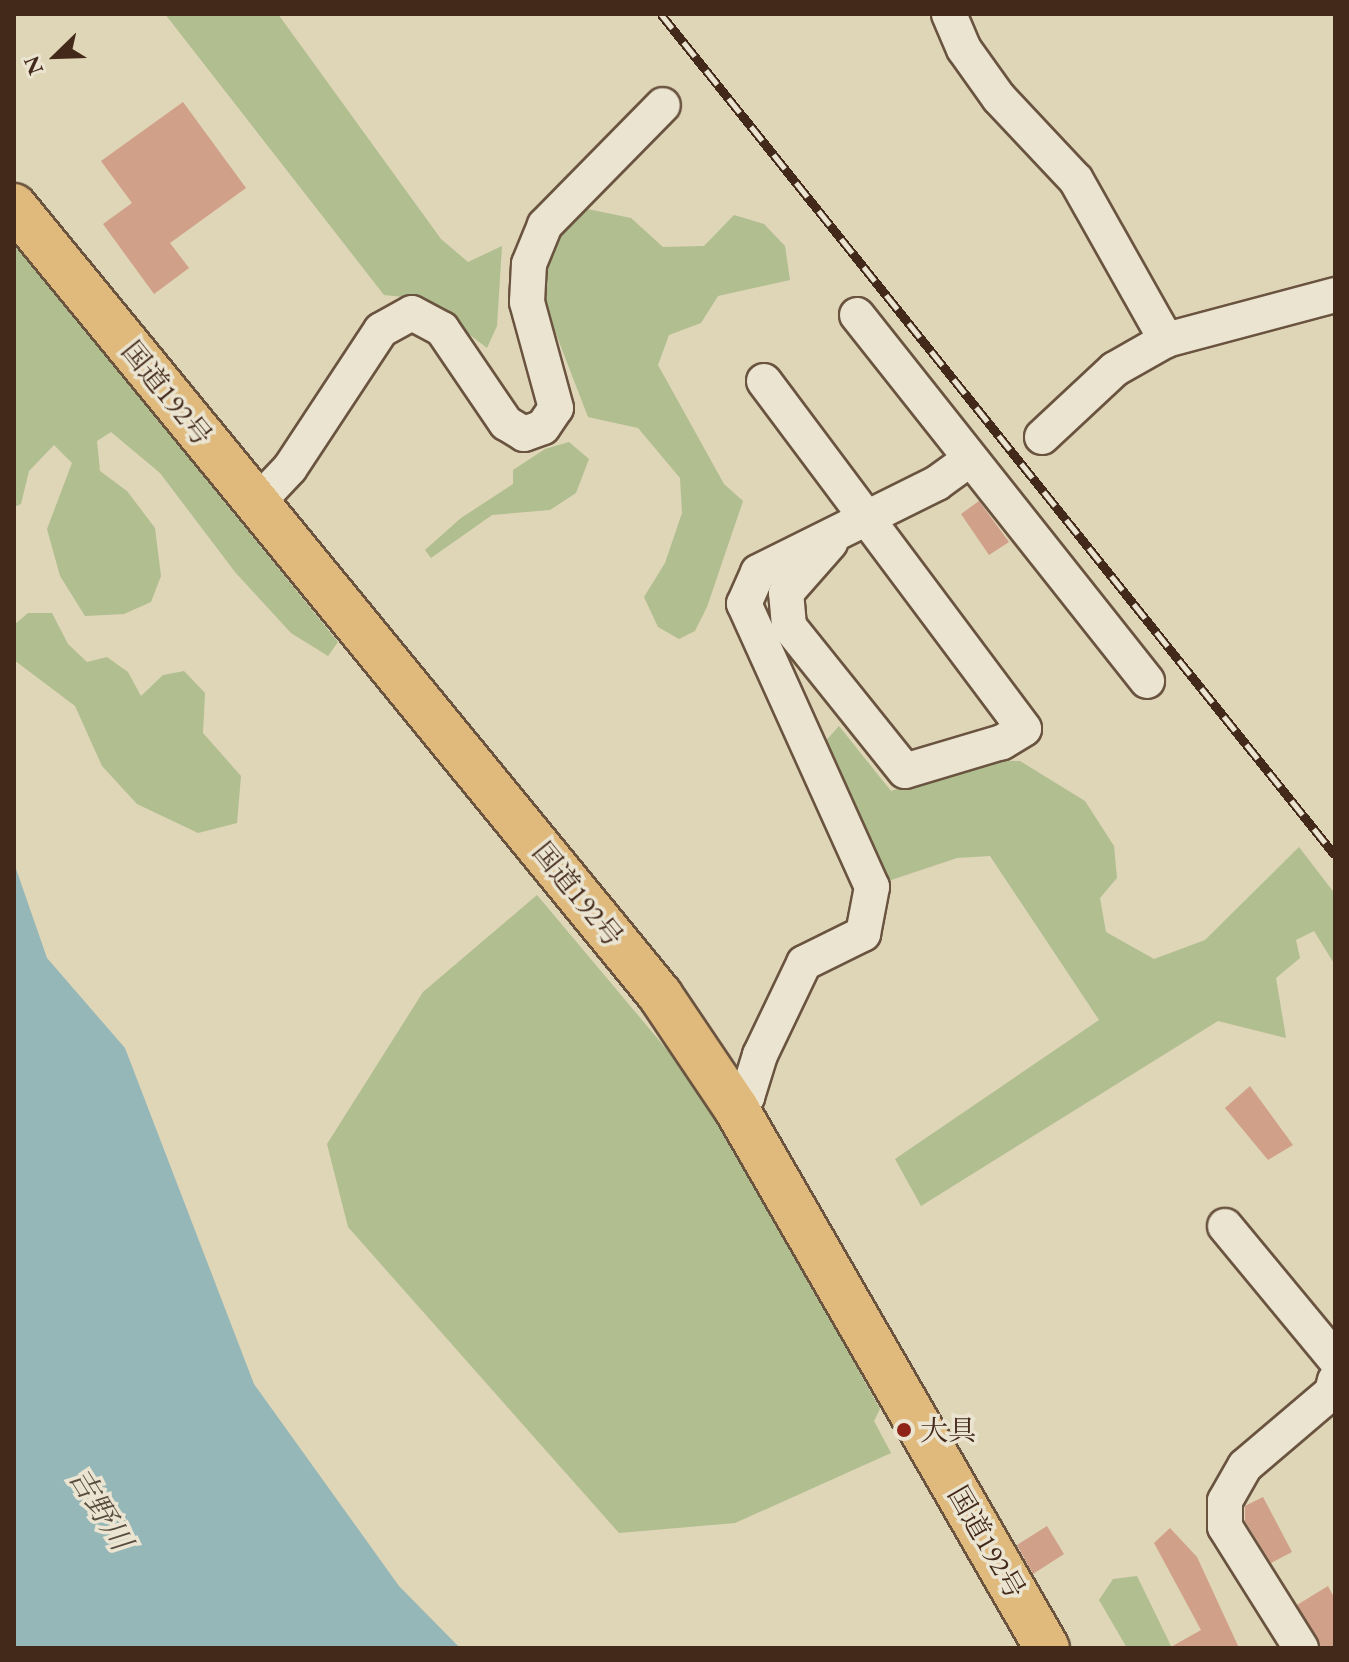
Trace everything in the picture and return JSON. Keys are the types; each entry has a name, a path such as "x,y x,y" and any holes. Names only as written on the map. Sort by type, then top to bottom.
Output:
{"highway":[{"name":"国道192号","path":"14,206 660,995 736,1108 1047,1648"}],"street":[{"path":"949,14 964,49 999,98 1076,180 1166,340"},
{"path":"257,503 290,468 381,330 412,313 442,329 506,423 524,434 543,427 556,408 527,302 529,264 545,225 663,105"},
{"path":"1042,437 1115,369 1166,340 1335,295"},
{"path":"857,315 1147,681"},
{"path":"764,381 1024,729 1002,742 905,771 789,626 786,593 830,546 833,534"},
{"path":"736,1108 747,1097 760,1055 804,963 863,934 872,887 744,604 758,572 937,483 970,459"},
{"path":"1225,1226 1335,1359"},
{"path":"1301,1648 1225,1527 1225,1501 1245,1466 1332,1392 1335,1380"}],"green space":[{"path":"165,14 278,14 441,239 468,262 502,246 497,326 487,348 423,299 384,295"},
{"path":"578,207 631,218 663,247 704,246 734,215 764,224 785,246 790,280 718,296 701,323 669,335 658,365 724,484 743,501 707,607 695,631 679,639 658,627 644,597 665,563 682,513 680,478 638,428 588,417 541,295 547,253 568,215"},
{"path":"14,243 338,642 328,656 291,633 235,572 160,473 111,432 97,441 100,471 127,491 155,528 161,576 151,602 124,614 85,616 60,576 47,529 72,463 54,445 29,471 21,504 14,507"},
{"path":"569,442 589,459 576,493 550,510 492,515 431,558 425,550 461,518 513,484 513,470 545,449"},
{"path":"28,613 52,613 68,644 87,662 107,657 128,672 141,696 163,675 184,671 205,693 203,733 241,776 237,823 198,833 137,804 102,766 75,706 14,660 14,625"},
{"path":"839,726 891,791 980,760 1020,761 1085,801 1114,846 1117,878 1100,898 1106,932 1154,959 1205,940 1299,847 1335,894 1335,965 1314,931 1296,940 1300,958 1276,978 1286,1038 1218,1021 921,1206 895,1159 1099,1020 990,856 957,858 885,882 823,744"},
{"path":"537,895 705,1095 880,1409 874,1421 891,1453 735,1523 619,1533 348,1227 327,1144 423,992"},
{"path":"1137,1576 1172,1648 1127,1648 1099,1600 1113,1579"}],"water":[{"name":"吉野川","path":"14,863 47,958 125,1048 254,1384 399,1586 460,1648 14,1648"}],"building":[{"path":"183,102 246,188 170,243 189,268 154,294 103,224 132,203 101,161"},
{"path":"979,501 1009,542 989,555 961,514"},
{"path":"1250,1086 1293,1145 1268,1160 1225,1108"},
{"path":"1263,1497 1292,1552 1271,1563 1245,1521 1245,1506"},
{"path":"1047,1526 1064,1554 1033,1574 1017,1545"},
{"path":"1170,1528 1197,1557 1239,1648 1169,1648 1201,1630 1154,1543"},
{"path":"1328,1586 1335,1599 1335,1648 1321,1648 1297,1605"}],"railway":[{"path":"661,14 1335,855"}],"place":[{"name":"大具","path":"904,1430"}]}
